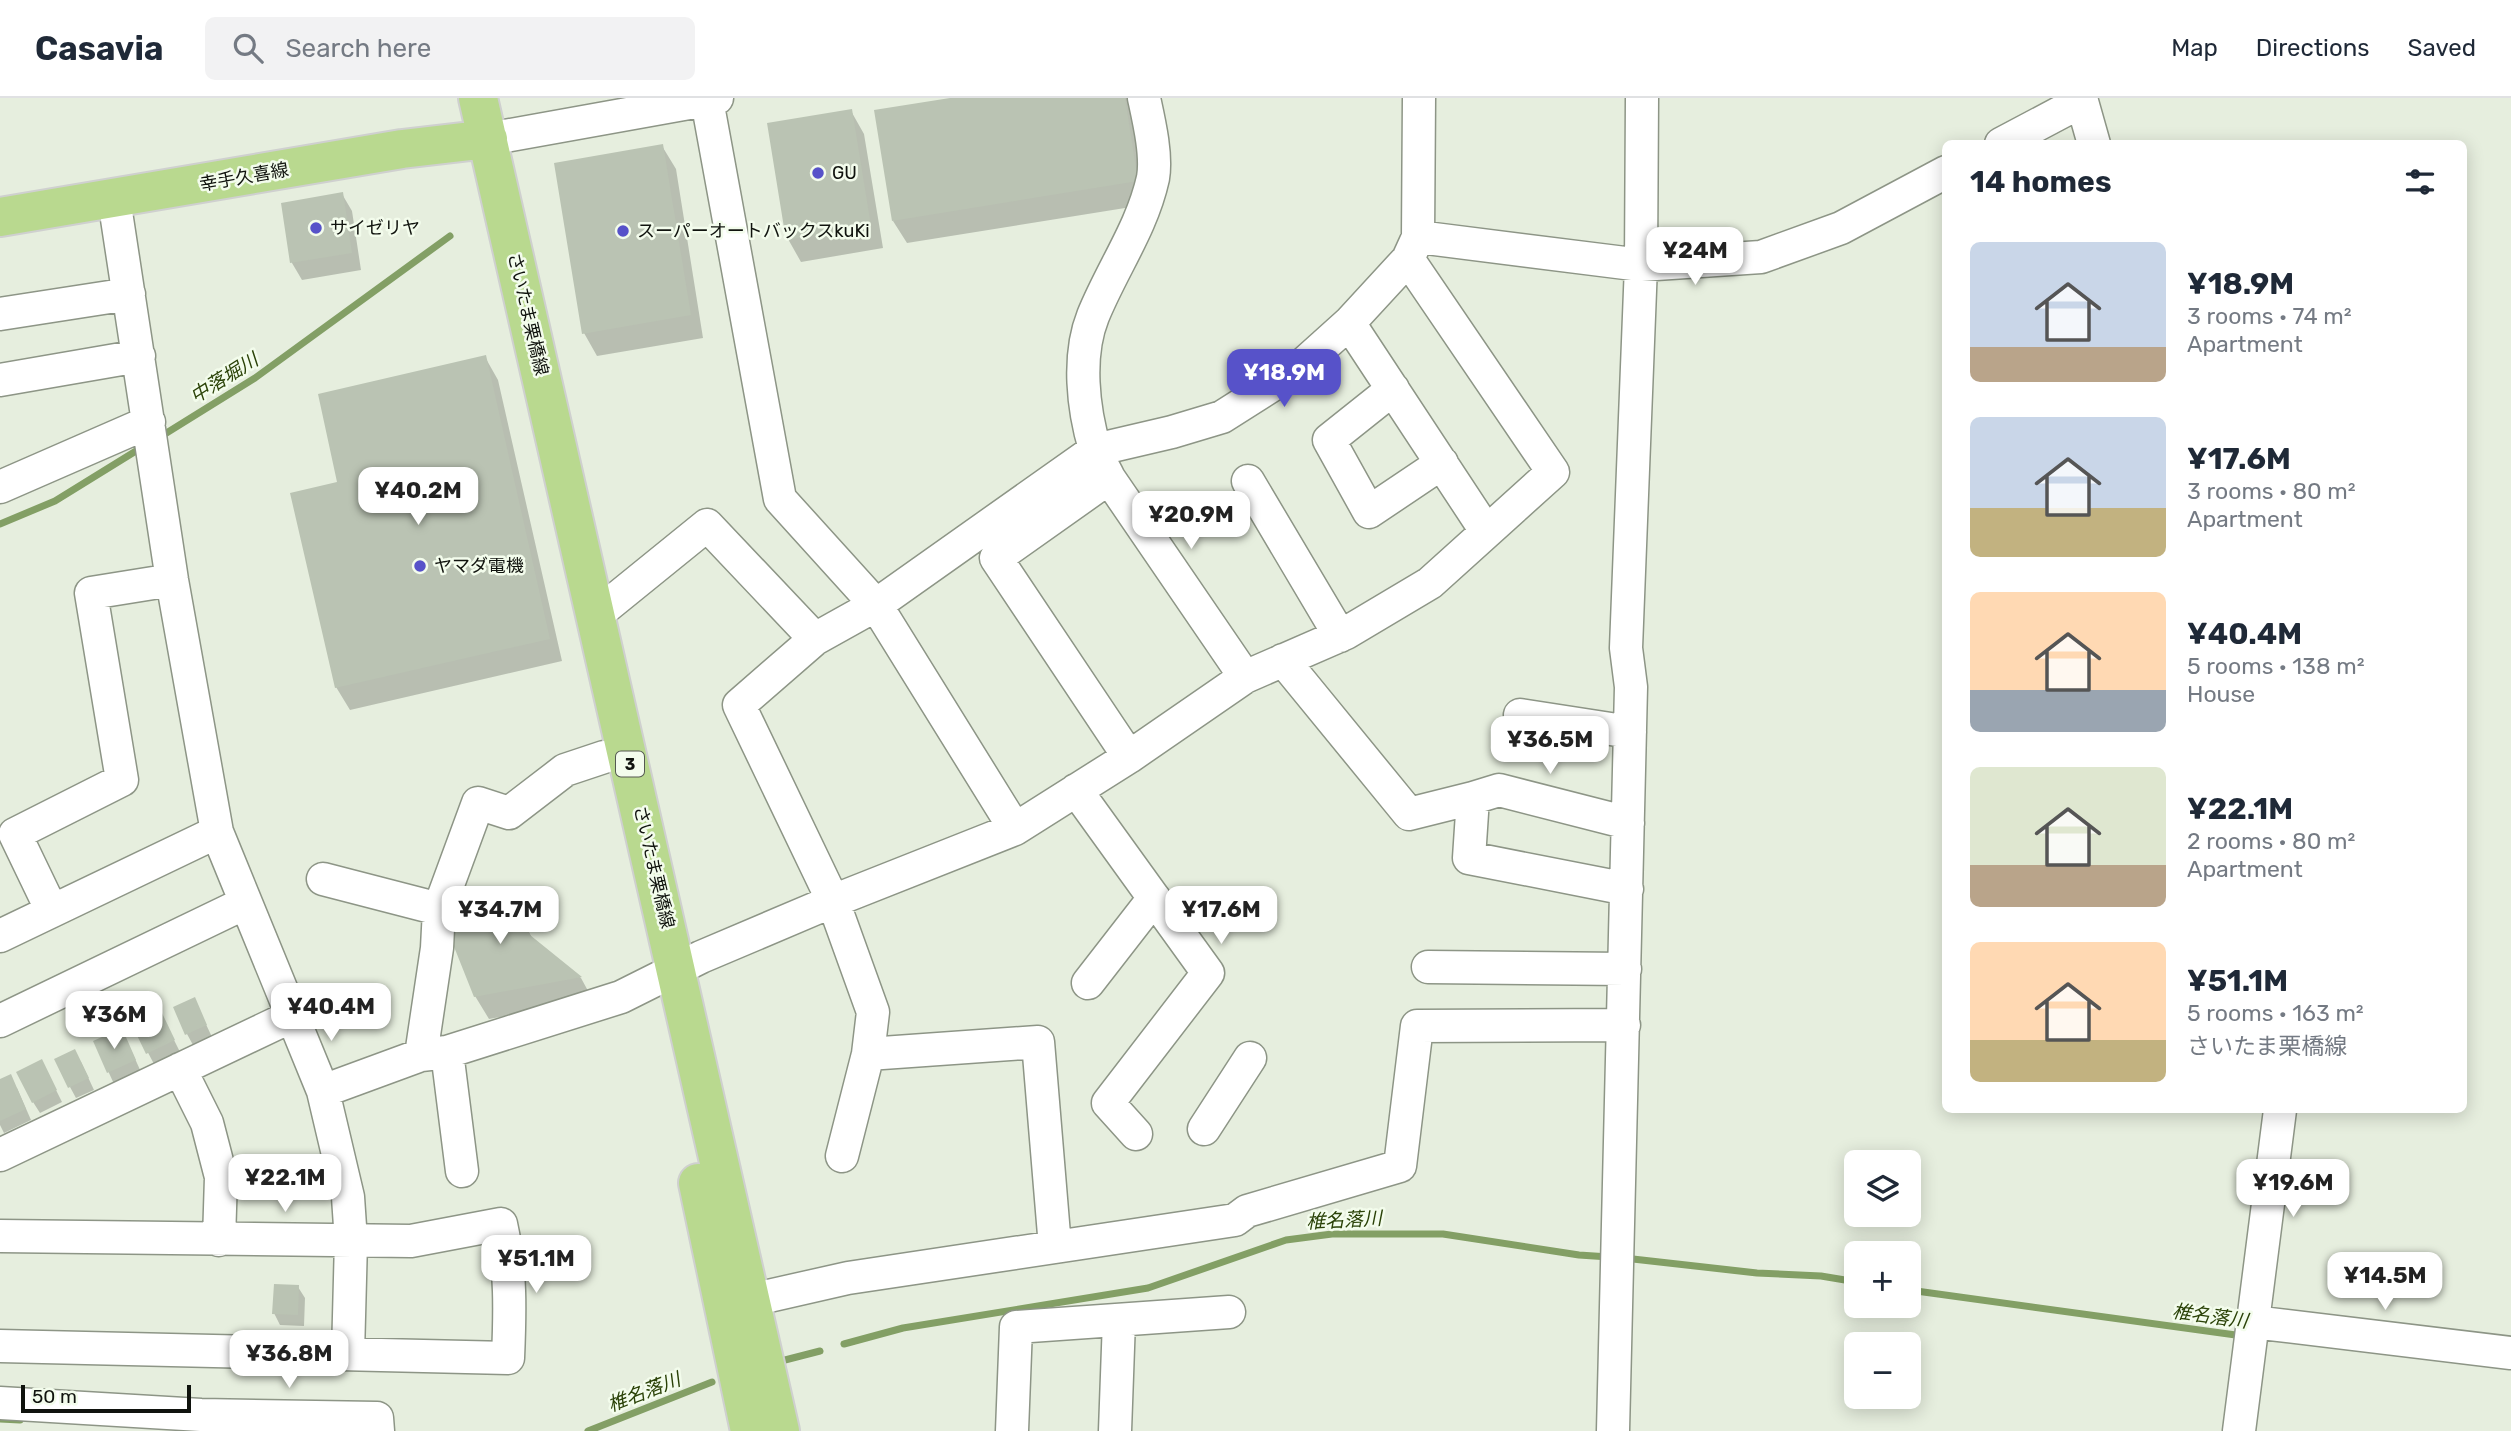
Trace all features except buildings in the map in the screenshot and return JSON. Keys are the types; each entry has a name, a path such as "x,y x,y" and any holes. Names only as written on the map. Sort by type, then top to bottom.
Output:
{"main road":[{"name":"さいたま栗橋線","path":"455,98 476,140 596,615 750,1431"},
{"name":"さいたま栗橋線","path":"478,98 476,140 604,757 665,974 751,1300 780,1431"},
{"name":"幸手久喜線","path":"0,217 402,149 476,140"}],"street":[{"path":"1144,98 1150,130 1153,175 1141,219 1092,318 1084,360 1086,400 1095,450 1109,478 1245,677"},
{"path":"323,1091 434,1054 621,998 665,974 833,901 1016,829 1129,757 1245,677 1340,636 1430,583 1553,472 1413,248 1419,98"},
{"path":"1613,1431 1631,687 1626,648 1641,265 1642,98"},
{"path":"476,140 712,99 780,499 876,605 1016,829"},
{"path":"2008,140 2081,99 2093,140"},
{"path":"1413,248 1641,265 1761,257 1841,228 1942,174"},
{"path":"114,199 172,580 217,832 323,1091 348,1197 351,1241 348,1354"},
{"path":"842,1156 868,1054 873,1012 833,901 739,705 815,639 876,605 1095,450 1222,417 1299,369 1349,323 1413,248"},
{"path":"0,314 129,293"},
{"path":"1349,323 1486,531"},
{"path":"0,380 139,356"},
{"path":"1393,389 1329,440 1369,512 1442,463"},
{"path":"0,488 149,422"},
{"path":"1109,478 996,558 1129,757"},
{"path":"1248,481 1340,636"},
{"path":"596,615 707,525 815,639"},
{"path":"52,911 15,834 122,780 91,593 172,580"},
{"path":"1283,660 1409,814 1499,790 1628,823"},
{"path":"1520,715 1630,732"},
{"path":"462,1171 434,1054 439,909 478,803 509,813 565,770 604,757"},
{"path":"1076,790 1208,973 1108,1103 1136,1134"},
{"path":"1473,798 1469,858 1627,888"},
{"path":"0,936 217,832"},
{"path":"323,879 439,909"},
{"path":"1088,983 1154,898"},
{"path":"0,1021 245,903"},
{"path":"1428,967 1625,969"},
{"path":"0,1155 292,1016"},
{"path":"751,1300 848,1278 1235,1220 1247,1211 1400,1167 1417,1026 1624,1025"},
{"path":"868,1054 1038,1041 1055,1247"},
{"path":"1203,1129 1250,1058"},
{"path":"180,1069 207,1124 216,1155 221,1177 219,1240"},
{"path":"2239,1431 2280,1113"},
{"path":"0,1236 411,1241 501,1224 509,1256 510,1301 508,1357 0,1346"},
{"path":"1012,1431 1016,1327 1229,1312"},
{"path":"1115,1431 1119,1320"},
{"path":"2253,1322 2511,1353"},
{"path":"0,1403 202,1423 377,1418 378,1431"}],"waterway":[{"name":"中落堀川","path":"160,437 255,378 450,236"},
{"name":"中落堀川","path":"0,524 55,501 144,446"},
{"name":"椎名落川","path":"844,1344 903,1328 1148,1288 1286,1240 1332,1234 1443,1234 1579,1255 1609,1257"},
{"name":"椎名落川","path":"1624,1258 1844,1280"},
{"name":"椎名落川","path":"1921,1292 2243,1336"},
{"name":"椎名落川","path":"785,1360 820,1351"},
{"name":"椎名落川","path":"588,1431 712,1382"},
{"name":"椎名落川","path":"0,1419 20,1420"}],"place":[{"name":"GU","path":"818,173"},
{"name":"サイゼリヤ","path":"316,228"},
{"name":"スーパーオートバックスkuKi","path":"623,231"},
{"name":"ヤマダ電機","path":"420,566"}]}
